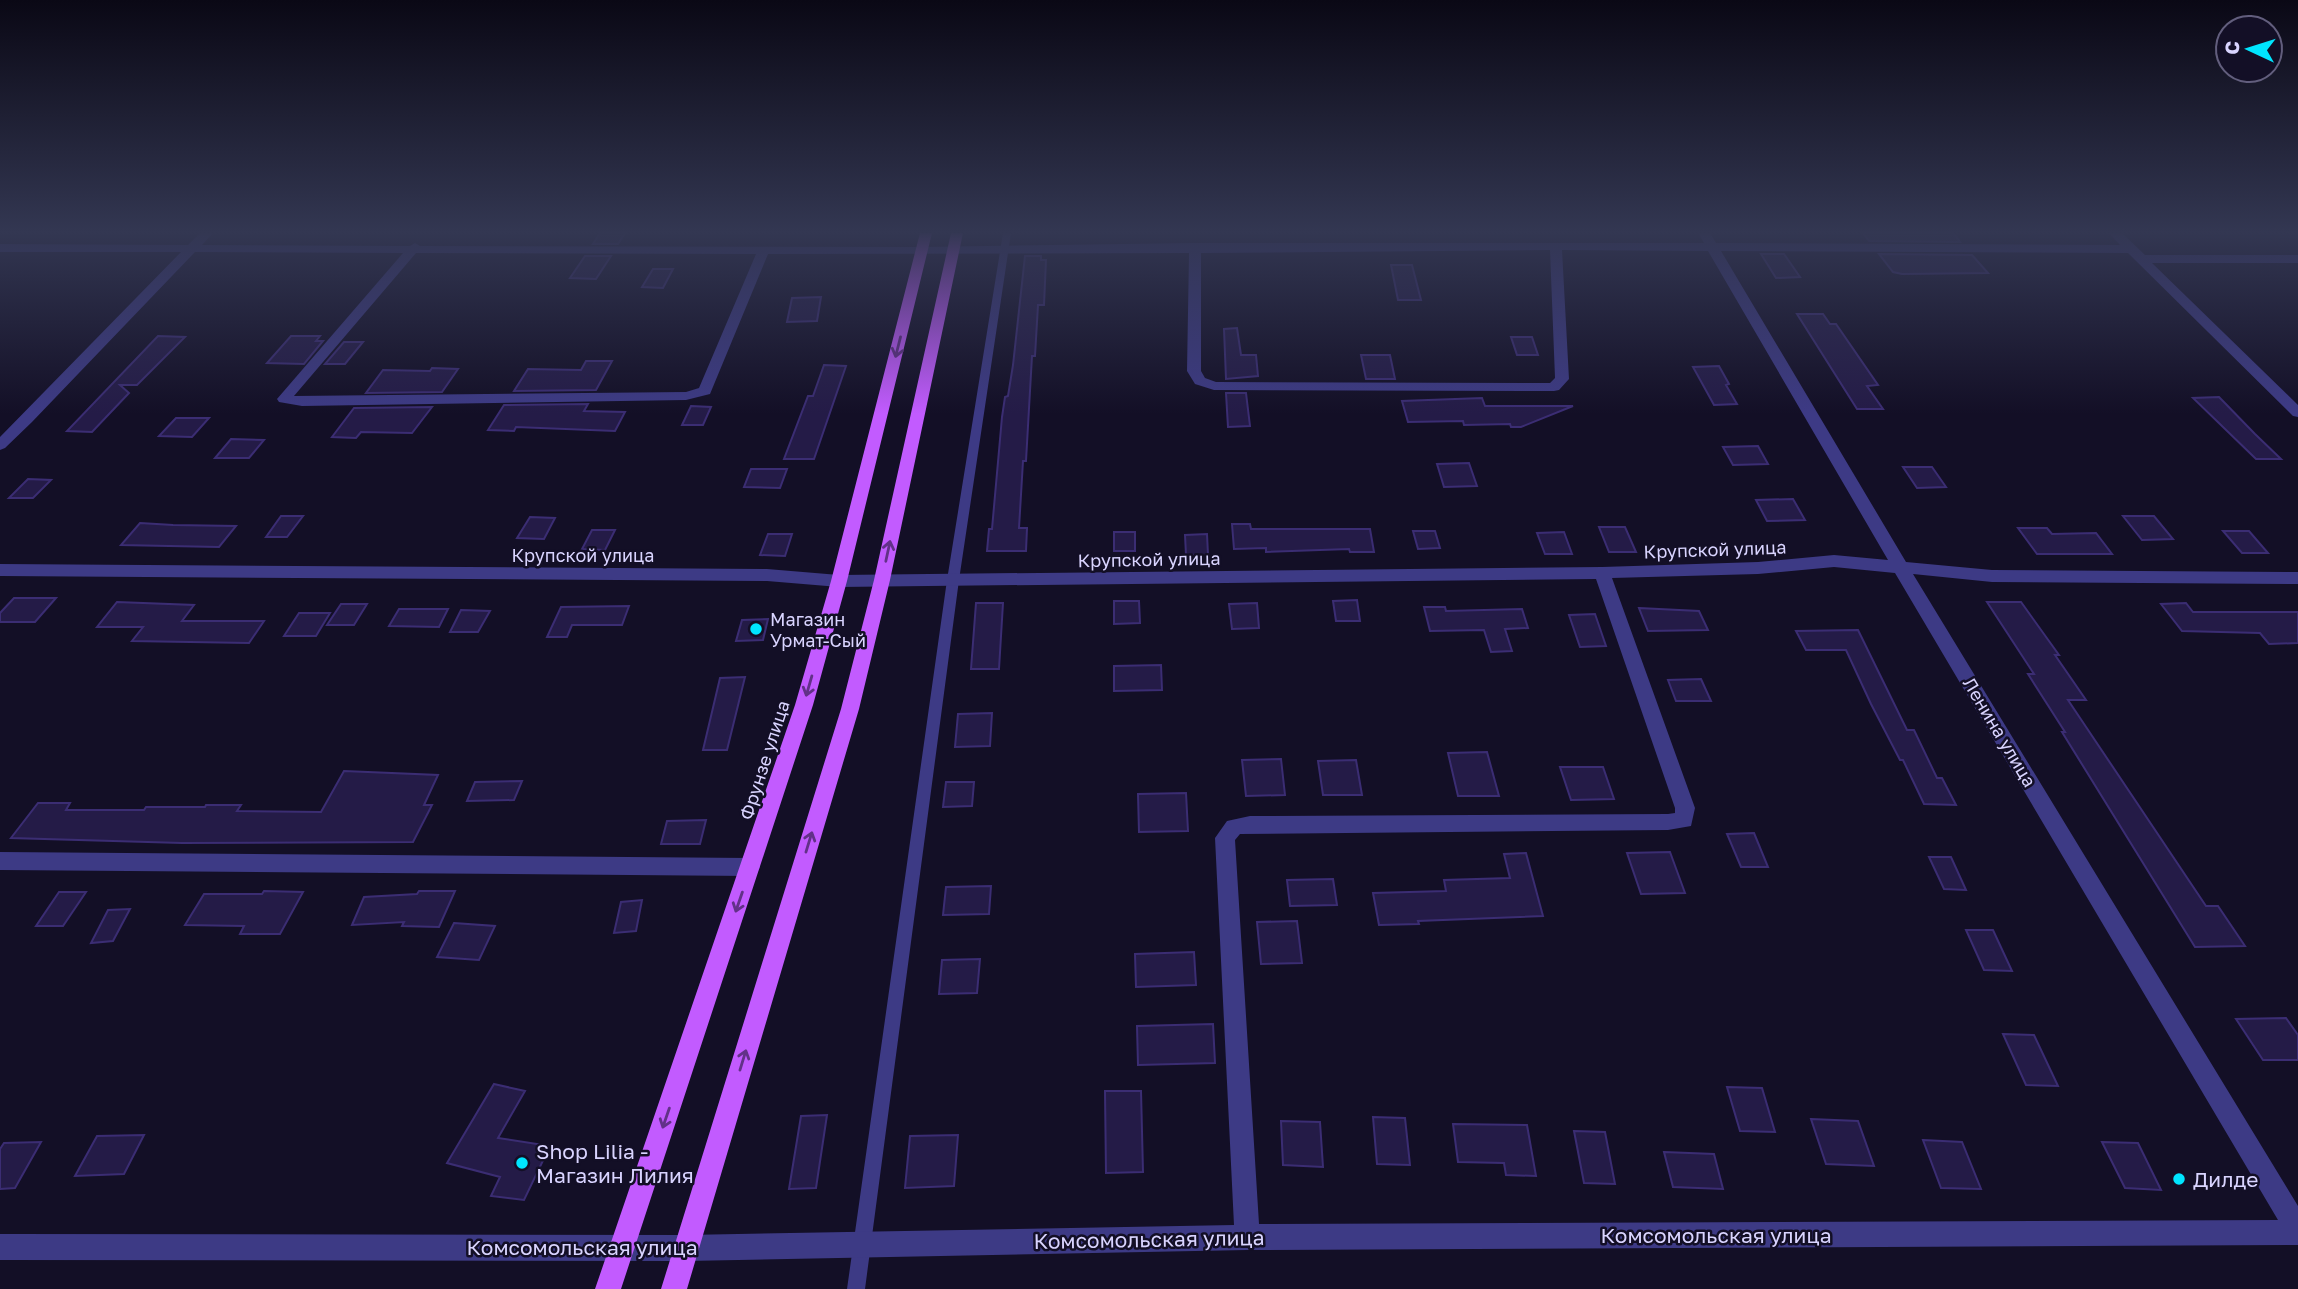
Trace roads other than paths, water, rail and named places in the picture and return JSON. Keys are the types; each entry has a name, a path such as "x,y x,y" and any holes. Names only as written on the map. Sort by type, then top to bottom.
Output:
{"main road":[{"name":"Фрунзе улица","path":"608,1289 804,705 839,581 911,293"},
{"path":"674,1289 850,709 882,580 944,293"}],"street":[{"path":"0,445 148,293"},
{"path":"375,293 284,399 302,401 686,396 705,391 746,293"},
{"path":"1195,293 1194,371 1200,381 1214,386 1538,388 1554,387 1562,379 1558,293"},
{"name":"Ленина улица","path":"1739,293 2298,1230"},
{"path":"2176,293 2298,413"},
{"name":"Крупской улица","path":"0,570 767,575 839,581 1602,573 1758,568 1834,561 1992,576 2298,578"},
{"path":"1247,1237 1225,838 1234,827 1250,824 1684,820 1685,808 1602,573"},
{"path":"0,861 750,867"},
{"name":"Комсомольская улица","path":"0,1247 686,1248 1247,1237 2298,1230"}],"lane":[{"path":"856,1289 953,580 998,293"}],"place":[{"name":"Магазин Урмат-Сый","path":"756,629"},
{"name":"Shop Lilia - Магазин Лилия","path":"522,1163"},
{"name":"Дилде","path":"2179,1179"}]}
